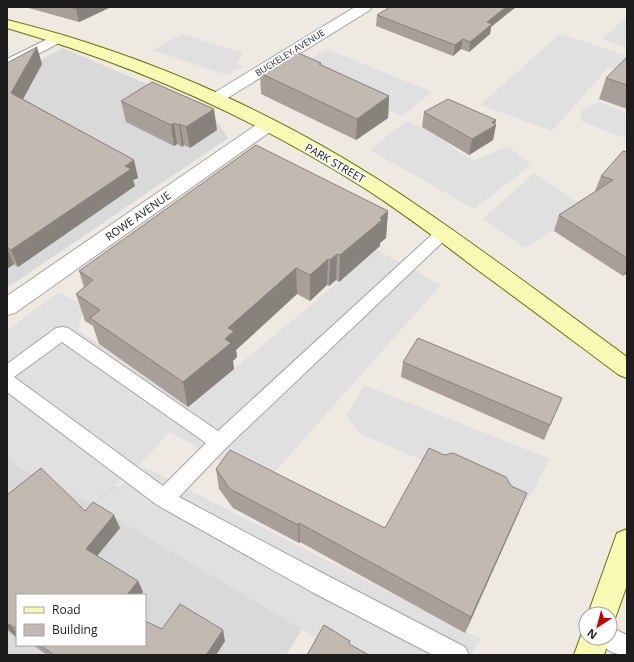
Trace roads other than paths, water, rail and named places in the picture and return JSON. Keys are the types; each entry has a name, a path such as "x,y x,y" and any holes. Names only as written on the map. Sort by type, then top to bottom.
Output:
{"main road":[{"name":"PARK STREET","path":"7,24 58,38 119,60 215,99 268,125 378,188 443,233 627,369"},
{"path":"606,606 627,542"}],"street":[{"name":"BUCKELEY AVENUE","path":"215,99 365,7"},
{"path":"7,65 58,38"},
{"name":"ROWE AVENUE","path":"7,307 268,125"}],"lane":[{"path":"164,499 219,442 443,233"},
{"path":"7,373 62,332 219,442"},
{"path":"7,382 164,499 320,584 457,655"},
{"path":"618,642 627,647"}]}
